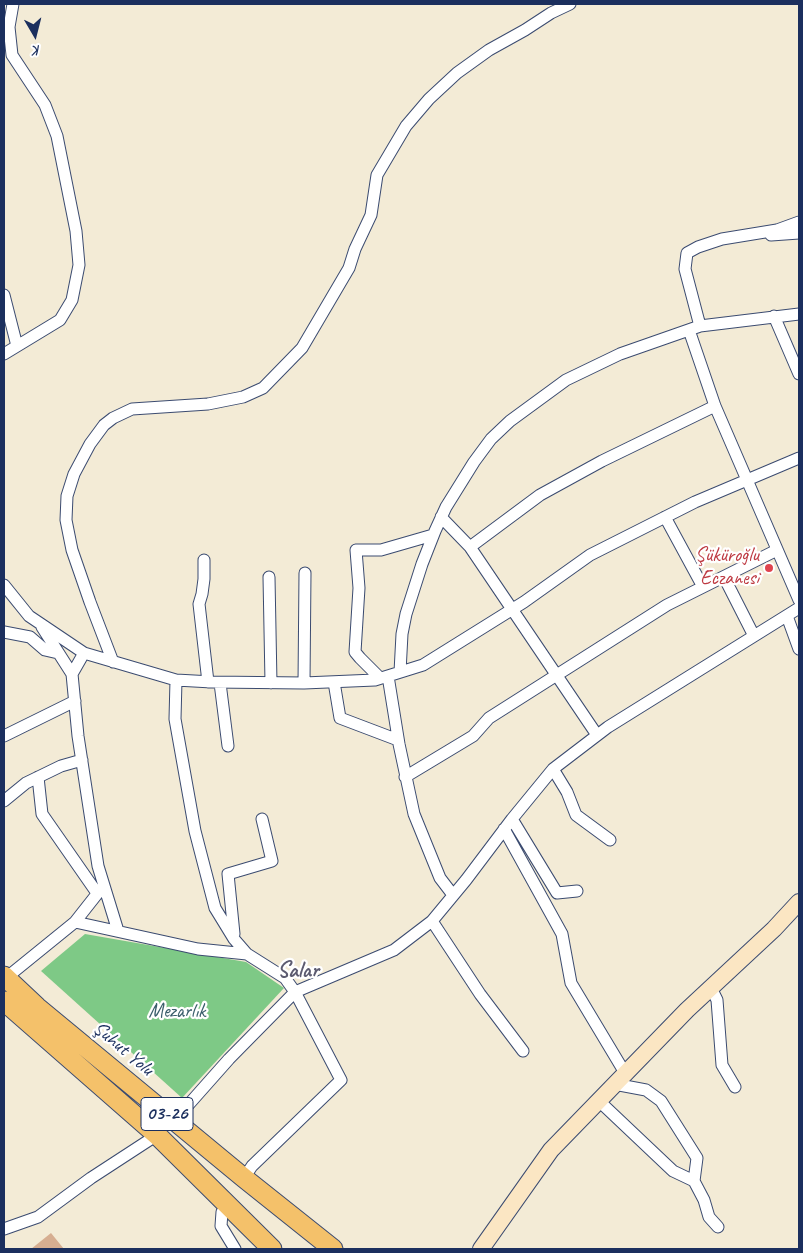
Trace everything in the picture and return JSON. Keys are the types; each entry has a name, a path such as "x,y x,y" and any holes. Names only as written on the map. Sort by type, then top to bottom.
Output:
{"main road":[{"name":"Şuhut Yolu","path":"5,977 37,1007 174,1121 332,1249"},
{"path":"4,1001 157,1135 272,1249"}],"street":[{"path":"4,354 60,320 72,300 79,265 76,231 57,136 45,105 12,55 9,26 13,4"},
{"path":"114,662 75,559 66,520 67,496 74,474 90,444 104,425 113,418 132,409 208,404 243,397 263,388 302,348 349,268 355,249 371,216 378,174 406,126 429,99 457,73 489,50 525,30 551,12 570,4"},
{"path":"700,326 685,269 687,253 722,239 776,230 799,222"},
{"path":"762,231 772,236 799,234"},
{"path":"4,295 17,346"},
{"path":"400,672 402,634 406,614 433,535 441,517 474,462 491,439 510,421 566,380 620,354 700,326 799,314"},
{"path":"774,316 796,360 799,374"},
{"path":"689,330 715,406 799,600"},
{"path":"470,546 540,495 602,461 715,406"},
{"path":"4,585 29,616 84,653 176,680 220,683 304,683 384,677 423,665 512,610 590,555 695,502 799,458"},
{"path":"441,517 470,546 598,735"},
{"path":"665,518 703,587"},
{"path":"433,535 381,550 356,550 359,588 355,652 384,677 414,814 440,878 453,896"},
{"path":"405,777 473,736 489,718 556,674 667,605 777,550"},
{"path":"204,560 204,579 199,604 208,682"},
{"path":"304,683 305,573"},
{"path":"269,577 270,683"},
{"path":"724,577 754,636"},
{"path":"174,1121 229,1059 295,992 349,967 394,950 432,921 553,769 608,727 799,608"},
{"path":"787,616 799,649"},
{"path":"39,622 72,674 82,760 101,890 118,932"},
{"path":"4,632 30,637 44,650 58,653"},
{"path":"72,674 84,653"},
{"path":"176,680 175,719 195,831 215,908 234,938 247,954 285,978 295,992 342,1080 252,1166 244,1178"},
{"path":"334,682 340,718 398,740"},
{"path":"220,683 228,746"},
{"path":"4,736 75,701"},
{"path":"4,801 26,783 61,766 82,760"},
{"path":"553,769 568,792 576,814 610,840"},
{"path":"38,777 42,814 101,890"},
{"path":"234,938 228,874 272,861 262,819"},
{"path":"512,819 557,893 576,891"},
{"path":"504,829 562,934 571,983 620,1078 646,1090 661,1101 697,1158 694,1182"},
{"path":"5,977 75,922 101,890"},
{"path":"481,1249 551,1150 620,1078 774,929 799,902"},
{"path":"432,921 480,994 523,1051"},
{"path":"75,922 198,949 247,954"},
{"path":"711,988 717,1000 722,1065 735,1087"},
{"path":"598,1100 673,1171 694,1182 704,1200 709,1217 718,1227"},
{"path":"4,1229 38,1217 91,1178 157,1135"},
{"path":"228,1205 222,1212 221,1226 235,1249"}],"green space":[{"name":"Mezarlık","path":"85,934 246,962 284,988 182,1098 41,971"}],"building":[{"path":"51,1233 64,1249 31,1249"}],"place":[{"name":"Şüküroğlu Eczanesi","path":"769,568"}],"district":[{"name":"Salar","path":"298,971"}]}
